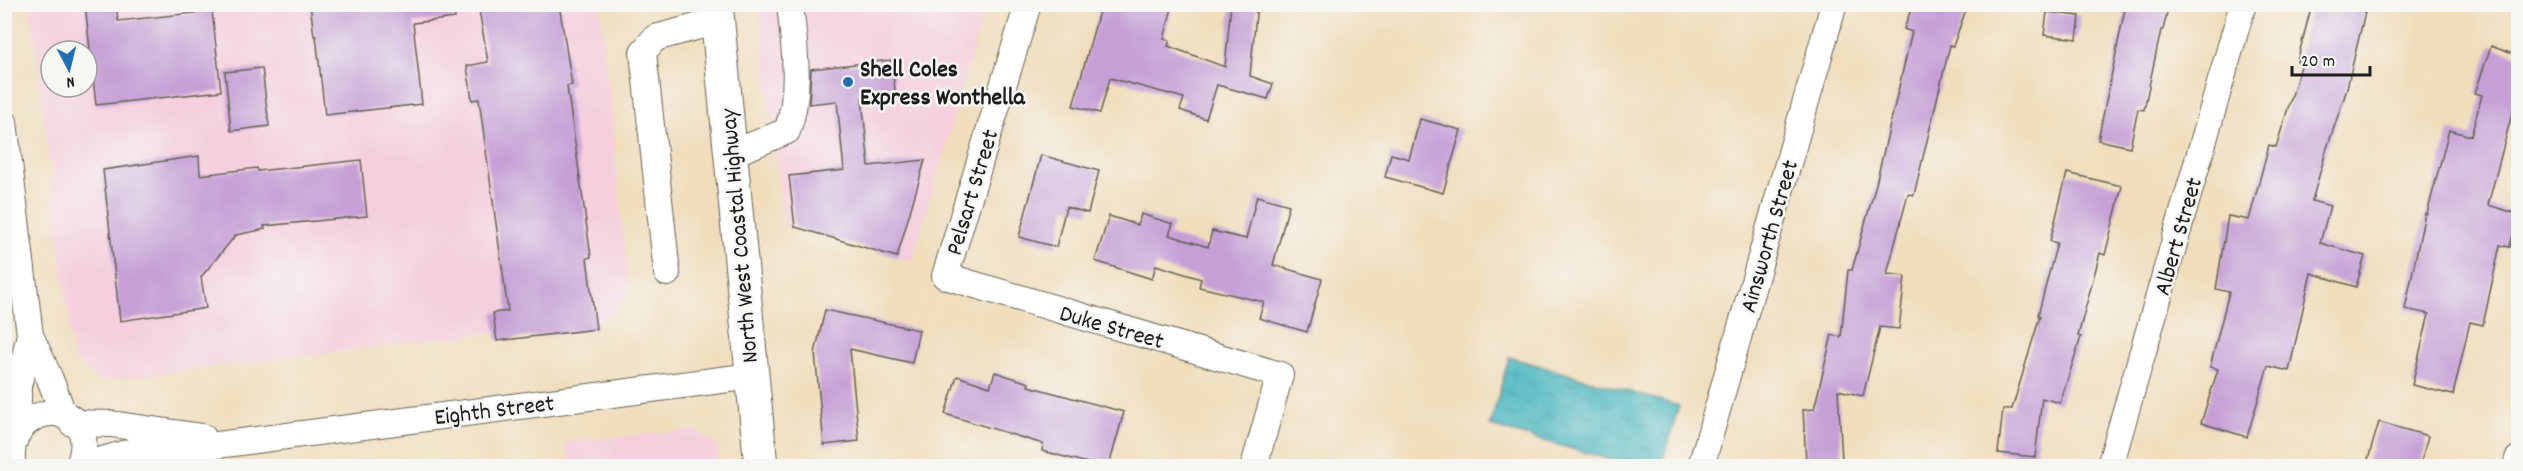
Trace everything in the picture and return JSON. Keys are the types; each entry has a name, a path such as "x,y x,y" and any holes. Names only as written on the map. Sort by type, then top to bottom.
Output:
{"highway":[{"name":"North West Coastal Highway","path":"717,13 761,466"}],"street":[{"path":"731,154 787,131 793,113 795,90 790,4"},
{"name":"Pelsart Street","path":"945,276 1028,4"},
{"name":"Ainsworth Street","path":"1701,466 1834,4"},
{"name":"Albert Street","path":"2110,466 2243,4"},
{"path":"667,273 643,52 655,38 717,13"},
{"path":"4,122 30,335 68,419 79,432 83,443 80,466"},
{"name":"Duke Street","path":"945,276 1280,375 1254,466"},
{"path":"13,466 8,446 18,386 30,335"},
{"name":"Eighth Street","path":"80,466 134,451 177,450 752,376"},
{"name":"Eighth Street","path":"11,431 29,415 53,412 68,419 236,442"},
{"path":"2516,466 2518,459"}],"shaded area":[{"path":"30,5 600,5 629,291 608,318 100,381 73,359 41,99 99,99 99,39 39,39 39,79"},
{"path":"758,5 986,5 912,261 783,224"},
{"path":"696,430 717,447 719,466 568,466 566,442"}],"water":[{"path":"1509,357 1679,406 1661,466 1633,466 1490,426"}],"building":[{"path":"85,4 116,4 118,21 212,11 221,91 96,105 95,99 99,99 99,39 89,39"},
{"path":"310,4 454,4 455,18 413,23 422,104 325,115"},
{"path":"478,4 559,4 572,85 567,86 591,257 587,258 596,329 497,341 493,313 508,311 479,99 472,100 467,66 488,62"},
{"path":"1101,4 1173,4 1164,39 1170,40 1168,46 1225,67 1231,4 1257,4 1250,76 1273,84 1268,99 1217,85 1206,119 1180,110 1184,98 1110,78 1100,113 1073,106"},
{"path":"1913,4 1968,4 1953,46 1950,45 1914,195 1908,194 1887,274 1905,276 1899,329 1880,327 1863,396 1838,390 1842,460 1806,462 1803,410 1814,409 1832,335 1841,337 1848,270 1852,270 1875,188 1912,32 1904,29"},
{"path":"2126,4 2169,4 2163,30 2161,30 2144,110 2138,109 2130,147 2098,140"},
{"path":"2312,4 2367,4 2346,92 2312,201 2330,206 2320,243 2365,256 2356,287 2311,273 2289,371 2268,366 2247,437 2201,423 2218,369 2210,367 2229,292 2216,289 2228,216 2249,220 2269,145 2276,147 2302,63 2297,62"},
{"path":"2047,12 2080,16 2077,39 2044,35"},
{"path":"2491,46 2518,56 2518,107 2514,106 2488,205 2518,214 2510,247 2500,245 2483,325 2470,322 2453,395 2412,385 2429,314 2405,309 2425,213 2427,214 2449,130 2471,136 2482,95 2475,93"},
{"path":"891,60 896,96 862,99 869,166 925,160 897,257 795,227 789,176 844,170 837,101 809,104 811,69"},
{"path":"262,68 269,126 231,131 225,72"},
{"path":"1420,119 1461,130 1443,193 1385,177 1391,154 1409,159"},
{"path":"1041,155 1099,171 1088,213 1066,207 1056,247 1019,237"},
{"path":"199,156 200,175 361,160 367,216 264,226 265,229 236,235 201,277 206,308 120,321 103,170"},
{"path":"2067,173 2122,186 2105,255 2100,253 2078,336 2081,337 2060,403 2042,398 2035,457 1998,453 2003,409 2012,409 2040,316 2038,315 2057,243 2050,241"},
{"path":"1257,196 1289,205 1273,265 1322,279 1307,332 1259,318 1264,302 1199,287 1201,279 1156,265 1152,279 1095,261 1109,216 1138,225 1141,214 1173,224 1169,235 1208,247 1212,231 1246,239"},
{"path":"825,310 919,330 912,363 850,349 859,441 824,445 815,353"},
{"path":"995,372 1029,383 1028,386 1124,412 1109,466 1099,466 1042,451 1043,444 945,414 957,376 990,387"},
{"path":"2379,422 2428,436 2420,466 2366,466"}],"place":[{"name":"Shell Coles Express Wonthella","path":"848,82"}]}
